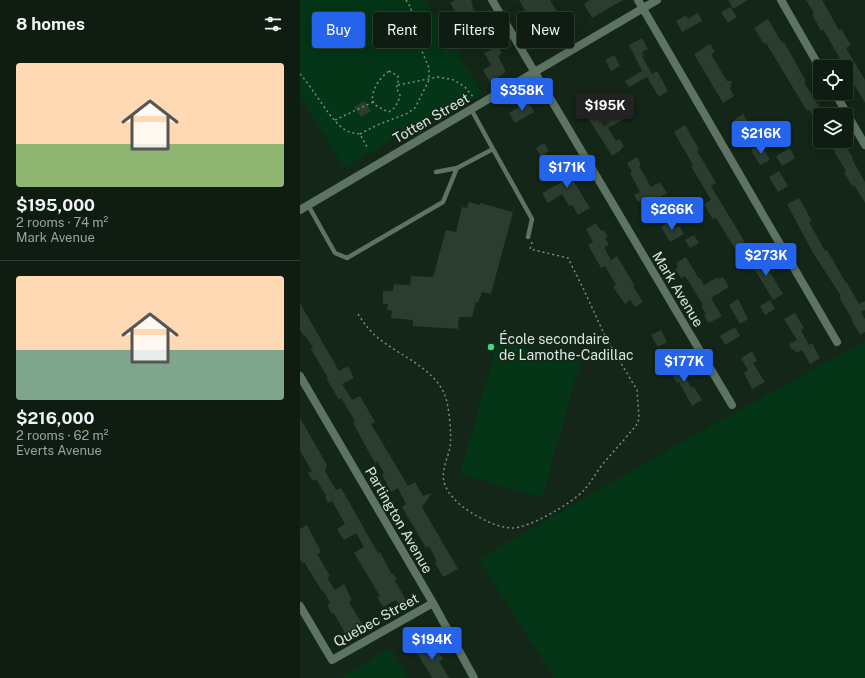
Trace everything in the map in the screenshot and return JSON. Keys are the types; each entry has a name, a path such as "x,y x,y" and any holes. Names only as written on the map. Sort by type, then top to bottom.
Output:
{"street":[{"name":"Mark Avenue","path":"492,0 732,405"},
{"path":"638,0 837,342"},
{"name":"Totten Street","path":"300,210 657,0"},
{"path":"780,0 815,60"},
{"path":"839,100 865,145"},
{"name":"Partington Avenue","path":"300,376 433,603 474,678"},
{"name":"Quebec Street","path":"300,606 332,660 433,603"}],"lane":[{"path":"471,110 532,219 528,237"},
{"path":"436,172 457,168 494,149"},
{"path":"308,205 335,253 347,258 443,202 457,168"}],"path":[{"path":"300,74 335,120 352,133 360,134 377,125 406,114 415,108 430,80 429,68 413,30 411,8 406,0"},
{"path":"387,72 391,72 398,76 398,85 396,87 400,96 391,111 388,112 380,109 373,102 377,85 387,72"},
{"path":"398,85 430,80 438,77 454,80 465,87 471,95"},
{"path":"335,120 373,102"},
{"path":"360,134 368,149"},
{"path":"358,314 371,332 424,370 435,380 444,392 447,399 451,437 443,472 444,482 448,492 454,499 474,514 492,524 512,528 527,526 574,500 584,490 601,466 638,423 639,417 637,390 606,338 568,258 530,250 533,239"}],"green space":[{"path":"300,0 425,0 439,23 439,48 455,48 483,94 476,98 445,107 345,168 300,97"},
{"path":"498,340 580,363 542,497 460,474"},
{"path":"865,341 865,678 554,678 479,559 680,443"},
{"path":"390,648 408,678 340,678"}],"building":[{"path":"455,0 471,0 475,12 455,12 450,3"},
{"path":"519,0 550,0 557,12 526,12"},
{"path":"590,0 623,0 592,18 584,4"},
{"path":"728,0 748,0 733,9"},
{"path":"806,0 822,0 839,30 841,29 851,45 846,48 865,80 865,103 853,83 853,60 841,60 823,29 821,31 812,14 814,13"},
{"path":"730,7 737,17 728,23 721,12"},
{"path":"698,13 702,21 682,32 676,21 686,15 688,19"},
{"path":"768,19 782,43 784,42 806,81 804,82 813,97 813,100 815,100 820,108 813,108 813,117 809,110 807,111 766,43 764,44 754,28"},
{"path":"642,38 648,49 642,52 644,55 642,56 652,74 649,76 657,71 668,91 659,97 647,77 629,87 625,81 642,71 629,45"},
{"path":"710,44 715,52 711,54 727,81 732,81 730,89 734,96 723,103 694,54"},
{"path":"494,48 499,48 502,53 498,56 506,72 490,82 483,70 491,65 484,53"},
{"path":"614,55 620,66 611,71 605,60"},
{"path":"364,101 371,111 361,117 354,107"},
{"path":"528,102 534,112 515,123 509,113"},
{"path":"595,103 604,119 619,110 624,119 608,128 616,141 620,139 624,147 612,156 583,110"},
{"path":"743,114 751,127 741,133 734,120"},
{"path":"685,125 699,149 697,151 716,183 711,186 752,254 742,260 716,218 713,220 704,204 711,200 691,166 693,165 674,132"},
{"path":"544,143 549,151 541,157 536,148"},
{"path":"761,144 770,160 760,165 751,150"},
{"path":"790,148 795,158 782,166 776,156"},
{"path":"832,148 847,148 853,158 852,159 865,182 865,203 854,185 852,186 844,172 846,171"},
{"path":"637,157 641,165 639,166 651,187 660,182 667,193 644,207 641,201 638,202 634,195 640,192 630,173 632,172 627,163"},
{"path":"563,159 575,179 573,180 590,208 578,215 572,205 569,206 562,194 548,203 542,193 562,182 552,165"},
{"path":"779,171 788,186 778,192 769,177"},
{"path":"799,198 812,221 809,222 825,251 827,250 859,304 865,301 865,310 861,312 865,319 865,332 860,335 839,297 841,296 813,253 787,204"},
{"path":"469,202 480,205 480,203 513,212 491,294 482,292 478,303 476,302 472,317 459,317 458,329 413,326 413,320 391,318 392,311 387,310 388,304 383,304 383,291 393,291 394,284 410,285 411,276 433,277 446,230 456,232 462,207 467,208"},
{"path":"671,221 675,228 679,226 684,234 670,242 661,227"},
{"path":"596,223 601,231 604,230 608,237 605,238 609,245 604,247 611,260 617,256 643,302 635,307 630,300 625,304 613,287 616,285 605,266 601,268 588,245 593,242 586,229"},
{"path":"694,235 699,243 690,248 685,240"},
{"path":"759,254 783,294 773,300 749,260"},
{"path":"686,257 704,285 718,277 719,279 723,277 729,287 711,298 722,316 711,322 708,323 704,315 706,314 701,306 703,305 685,276 681,278 675,269 678,267 676,263"},
{"path":"738,299 748,319 740,324 729,305"},
{"path":"770,300 775,309 765,315 760,306"},
{"path":"300,303 339,371 348,366 354,378 342,384 352,400 360,396 375,422 371,424 408,486 415,482 423,496 432,493 422,507 458,569 443,577 435,563 437,562 429,546 426,548 402,507 406,504 398,488 391,492 382,475 384,473 377,461 375,463 353,423 355,421 341,398 339,400 311,349 313,348 300,330"},
{"path":"795,313 804,328 801,330 809,345 812,343 820,358 810,364 802,350 796,353 794,349 792,350 789,344 797,340 784,319"},
{"path":"735,327 740,336 725,345 720,336"},
{"path":"661,330 667,342 658,347 651,335"},
{"path":"752,351 757,361 753,363 765,382 752,389 744,373 748,370 741,358"},
{"path":"678,360 685,371 682,372 702,400 692,406 679,382 677,383 667,366"},
{"path":"300,418 327,465 325,471 336,490 341,488 378,553 380,552 392,575 393,573 397,580 395,581 408,603 400,607 396,600 383,607 377,597 380,596 354,553 364,547 356,533 344,540 337,529 345,524 332,501 328,503 325,497 326,496 316,479 313,481 308,473 312,471 300,451"},
{"path":"307,525 321,552 317,554 330,576 327,578 335,590 344,584 352,600 349,602 365,629 348,639 334,613 332,614 327,605 330,603 323,590 322,591 304,562 302,563 300,559 300,529"},
{"path":"429,642 433,649 436,647 443,659 439,661 449,678 432,678 415,650"}],"place":[{"name":"École secondaire de Lamothe-Cadillac","path":"491,347"}]}
